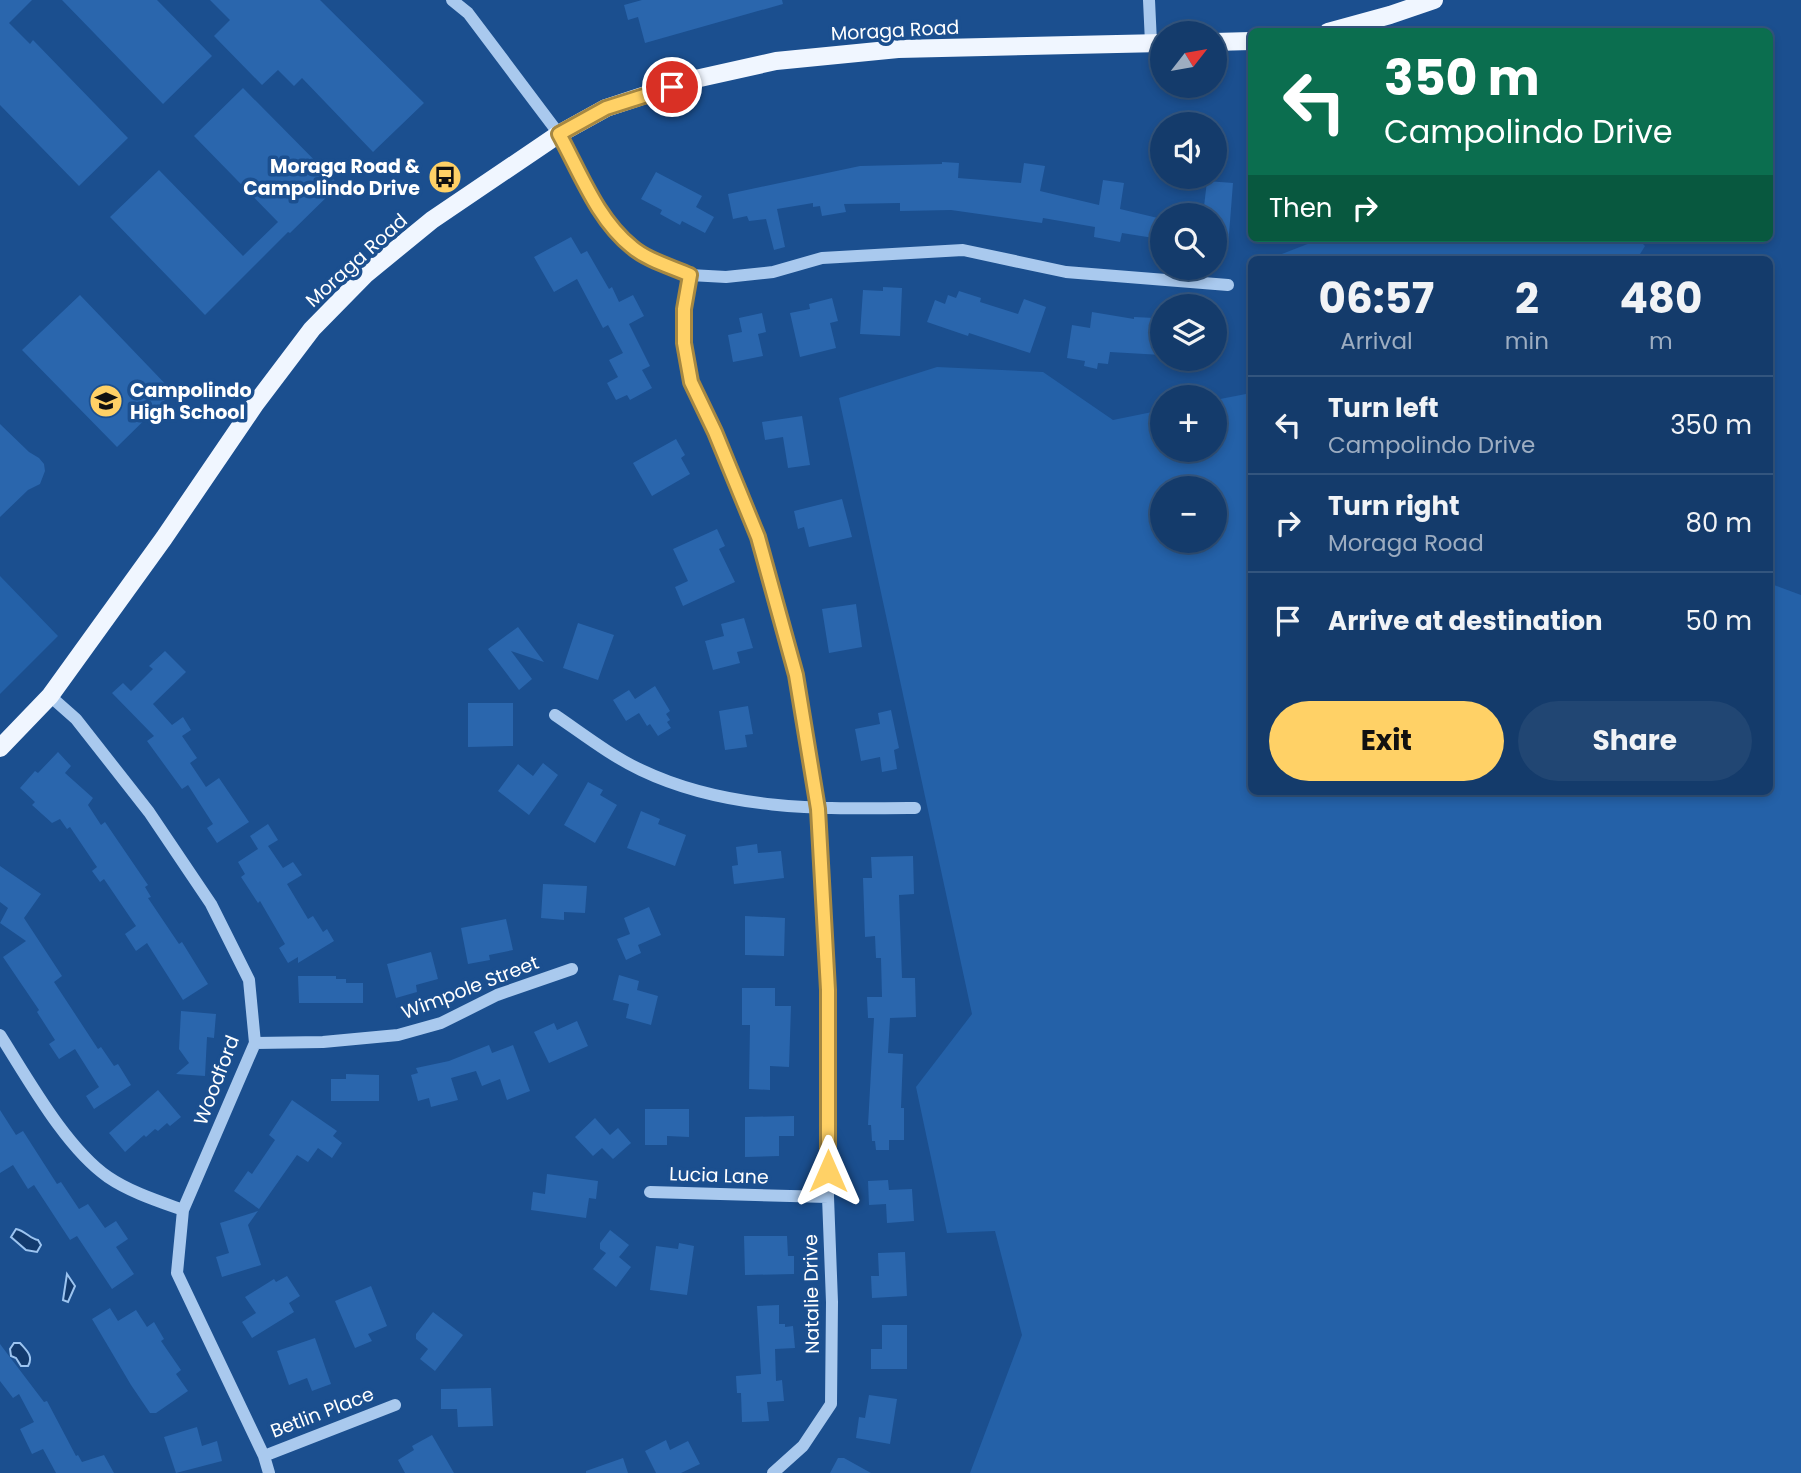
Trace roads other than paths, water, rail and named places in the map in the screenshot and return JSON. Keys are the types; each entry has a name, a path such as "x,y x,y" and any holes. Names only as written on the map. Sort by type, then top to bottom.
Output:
{"main road":[{"path":"1343,28 1434,0"},
{"path":"1227,42 1248,41"},
{"name":"Moraga Road","path":"0,748 50,696 164,538 256,403 312,329 366,274 432,220 559,134 606,108 691,80 776,61 898,49 1150,43"}],"street":[{"path":"452,0 468,13 559,134 602,213 614,229 633,249 690,275 726,277 773,272 822,258 963,250 1066,272 1227,285"},
{"path":"1149,0 1152,21"},
{"name":"Natalie Drive","path":"690,275 684,309 684,343 691,382 715,432 758,537 796,675 818,809 828,990 831,1404 803,1446 773,1473"},
{"name":"Woodford","path":"50,696 76,719 149,812 211,904 248,980 255,1043 183,1210 177,1273 264,1455 269,1473"},
{"path":"555,715 641,771 719,798 818,809 915,808"},
{"name":"Wimpole Street","path":"255,1043 323,1042 398,1035 441,1023 497,995 572,969"},
{"path":"0,1035 41,1098 90,1163 132,1190 183,1210"},
{"name":"Lucia Lane","path":"650,1192 828,1197"},
{"name":"Betlin Place","path":"264,1455 395,1405"}],"place":[{"name":"Moraga Road & Campolindo Drive","path":"445,177"},
{"name":"Campolindo High School","path":"106,401"}]}
